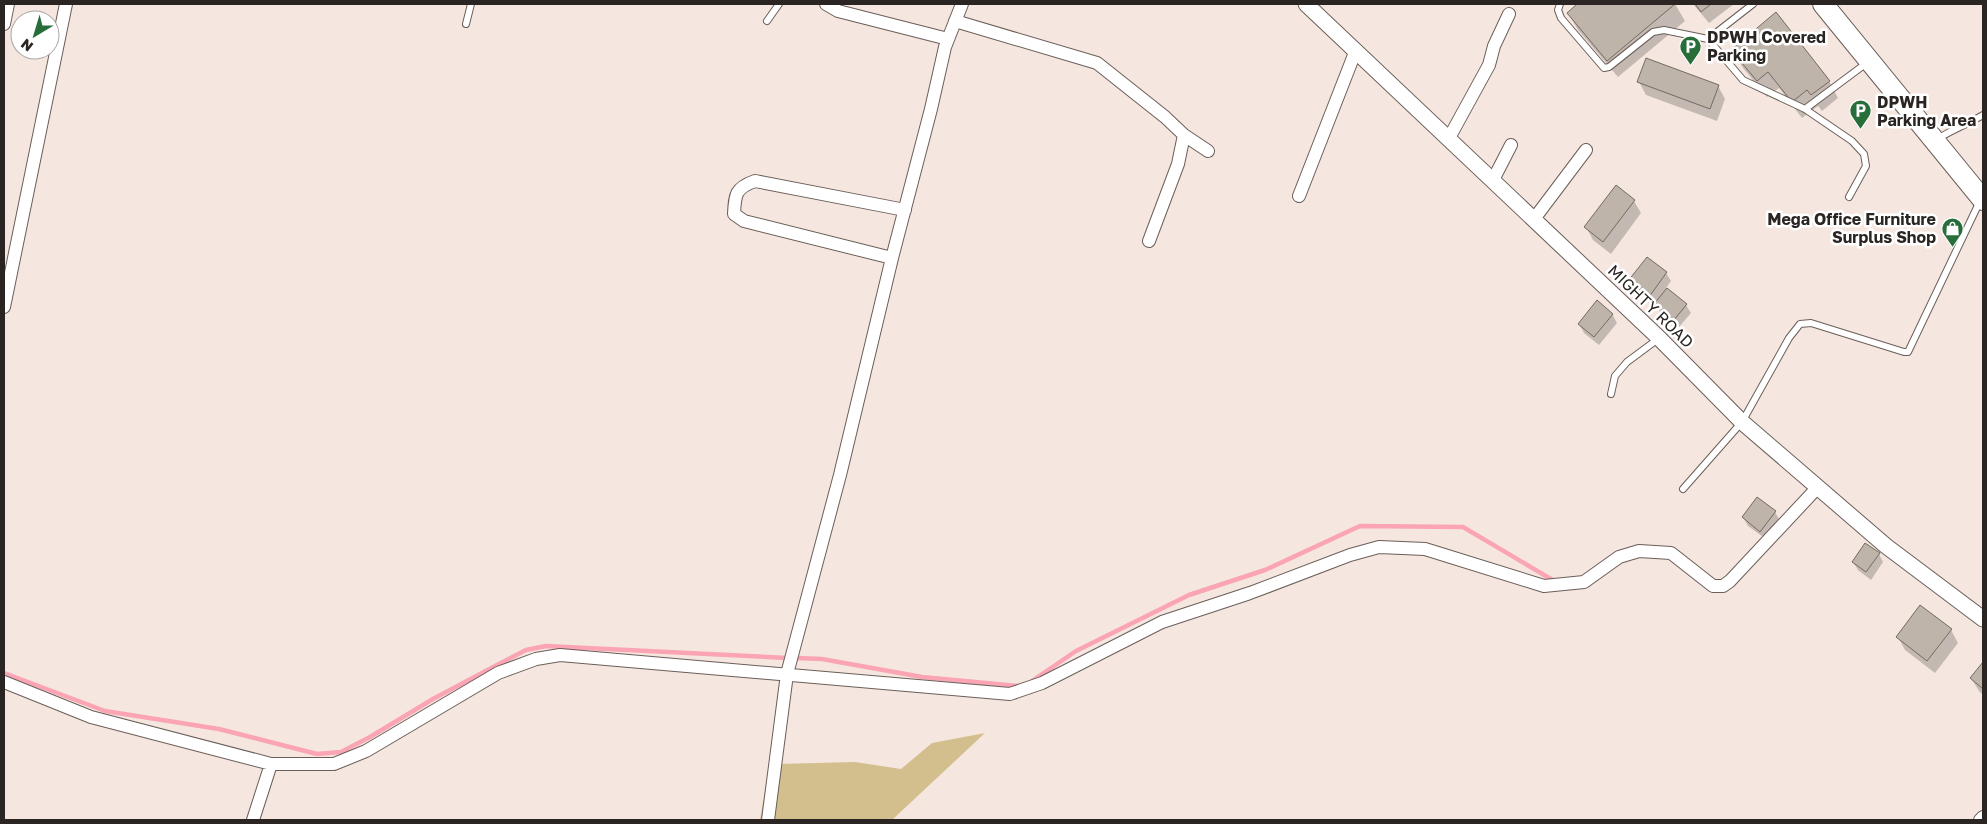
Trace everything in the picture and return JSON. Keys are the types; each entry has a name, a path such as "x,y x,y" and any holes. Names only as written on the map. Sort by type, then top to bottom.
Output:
{"highway":[{"path":"1823,4 1982,195"}],"street":[{"path":"4,24 8,4"},
{"path":"4,307 8,264 66,4"},
{"path":"826,4 838,11 948,39"},
{"path":"768,820 787,674 842,466 892,258 948,39 962,4"},
{"name":"MIGHTY ROAD","path":"1306,4 1660,338 1742,422 1886,546 1983,619"},
{"path":"1449,138 1489,65 1494,46 1508,14"},
{"path":"955,21 1097,63 1165,117 1184,135 1208,151"},
{"path":"1300,196 1356,50"},
{"path":"1149,241 1178,164 1184,135"},
{"path":"1493,180 1511,145"},
{"path":"1534,219 1586,150"},
{"path":"892,258 744,221 734,214 735,196 743,185 755,181 904,210"},
{"path":"4,682 91,716 271,764 334,764 366,751 498,673 536,659 560,655 1010,694 1042,683 1162,622 1250,593 1350,555 1379,547 1425,549 1544,586 1584,582 1619,557 1639,551 1663,552 1671,553 1713,586 1723,586 1730,581 1818,487"},
{"path":"253,820 271,764"},
{"path":"1980,820 1983,817"}],"lane":[{"path":"466,24 471,4"},
{"path":"767,20 779,4"},
{"path":"1560,4 1558,10 1561,18 1604,68 1609,67 1653,32 1664,30 1708,39 1743,80 1805,109 1852,140 1864,154 1866,166 1848,197"},
{"path":"1708,39 1752,4"},
{"path":"1805,109 1870,60"},
{"path":"1935,140 1983,115"},
{"path":"1683,489 1742,422 1789,338 1800,324 1811,323 1908,352 1982,195"},
{"path":"1612,394 1615,376 1627,362 1660,338"}],"shaded area":[{"path":"985,733 892,820 760,820 770,762 777,764 855,762 901,769 932,743"}],"building":[{"path":"1577,4 1675,4 1607,61 1567,13"},
{"path":"1695,4 1711,4 1701,12"},
{"path":"1776,12 1830,81 1811,95 1807,90 1792,102 1768,72 1757,81 1731,50"},
{"path":"1646,58 1719,85 1710,109 1637,82"},
{"path":"1616,185 1635,200 1603,242 1584,227"},
{"path":"1647,257 1667,272 1649,297 1628,281"},
{"path":"1667,288 1687,304 1674,320 1654,304"},
{"path":"1597,300 1613,314 1594,337 1578,324"},
{"path":"1757,497 1776,511 1760,532 1742,517"},
{"path":"1865,543 1880,553 1866,572 1852,562"},
{"path":"1920,605 1952,629 1927,661 1896,637"},
{"path":"1983,662 1983,689 1970,678"}],"waterway":[{"path":"1032,681 1076,651 1189,595 1265,570 1360,526 1463,527 1556,582"},
{"path":"4,673 105,711 219,729 317,754 341,752 433,699 526,650 546,646 787,658"},
{"path":"797,658 822,659 922,677 1019,686"}],"place":[{"name":"DPWH Covered Parking","path":"1691,65"},
{"name":"DPWH Parking Area","path":"1861,130"},
{"name":"Mega Office Furniture Surplus Shop","path":"1952,247"}]}
